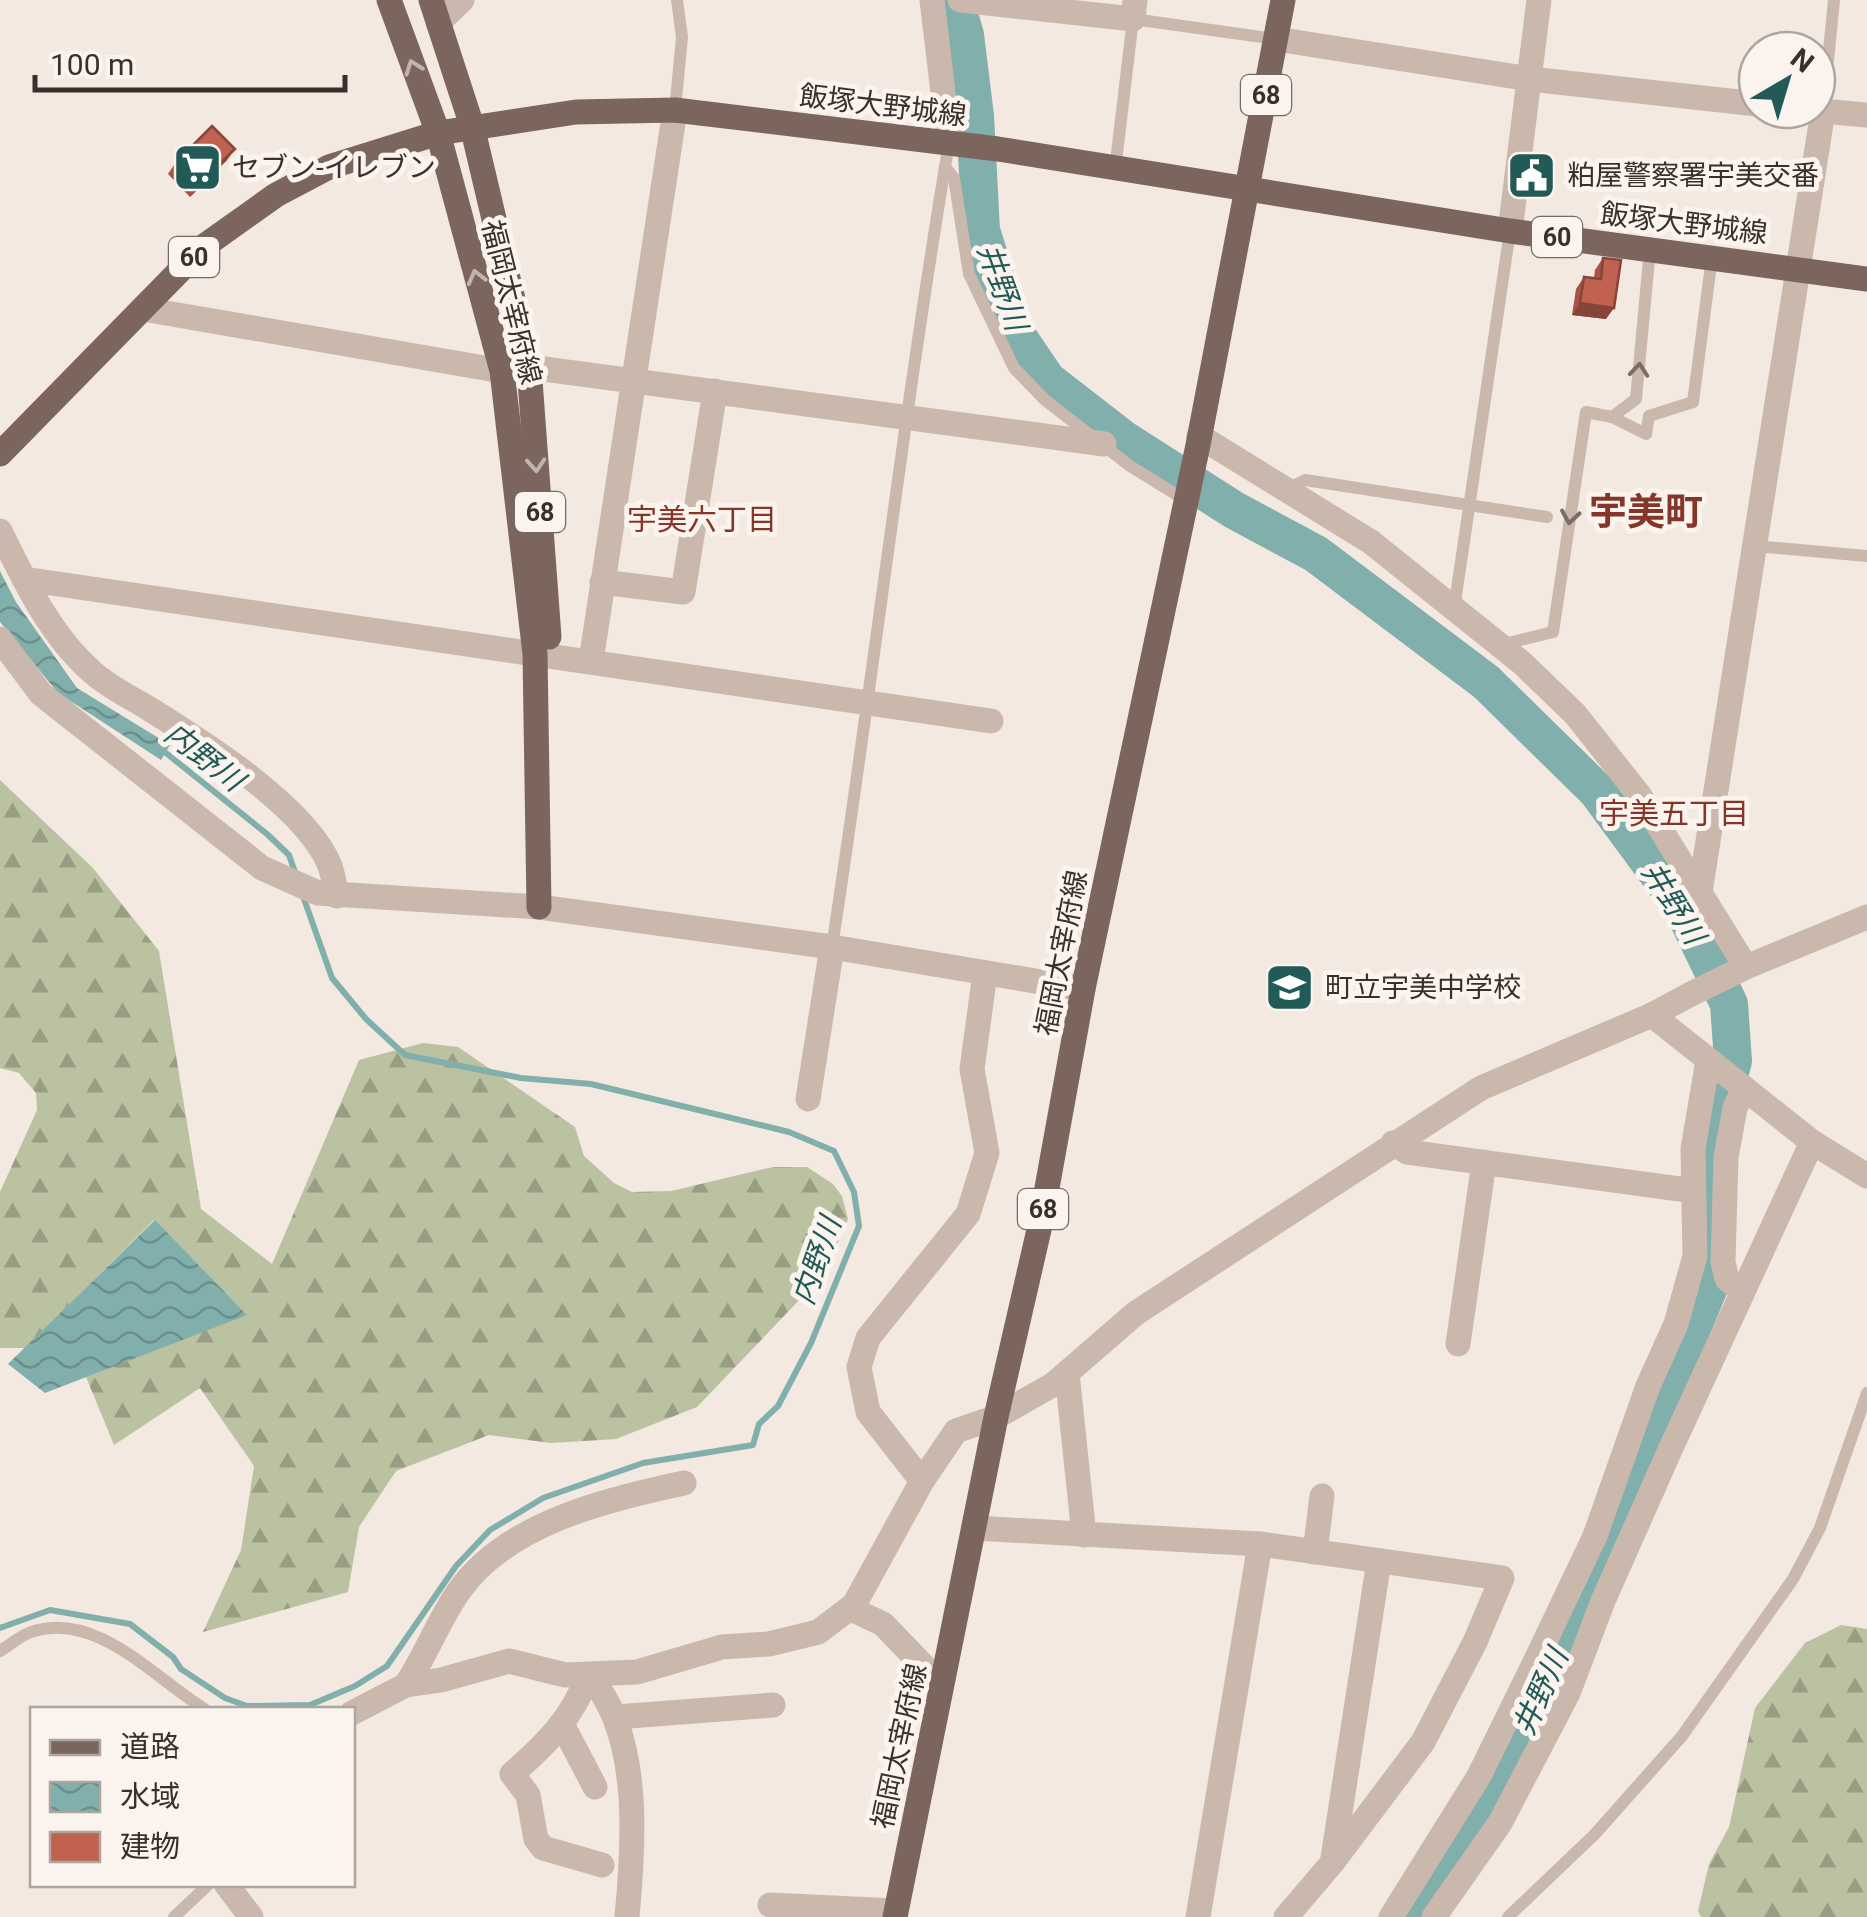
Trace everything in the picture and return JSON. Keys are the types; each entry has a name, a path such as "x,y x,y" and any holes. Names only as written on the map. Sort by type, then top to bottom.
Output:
{"main road":[{"name":"福岡太宰府線","path":"389,0 438,134 502,371 542,655"},
{"name":"福岡太宰府線","path":"895,1914 996,1417 1041,1221 1083,989 1199,440 1283,0"},
{"name":"福岡太宰府線","path":"434,11 472,126 529,367 542,655 539,906"},
{"name":"飯塚大野城線","path":"0,454 204,247 276,195 329,167 438,134 576,112 675,110 952,152 998,149 1510,231 1867,279"}],"street":[{"path":"434,11 462,0"},
{"path":"932,0 952,152"},
{"path":"960,0 993,5 1134,10"},
{"path":"1510,231 1539,0"},
{"path":"1276,39 1530,79 1737,102"},
{"path":"591,661 675,110"},
{"path":"1837,113 1867,115"},
{"path":"1700,892 1798,269 1815,130"},
{"path":"143,309 502,371 529,367 1104,444"},
{"path":"602,582 683,592 715,391"},
{"path":"1199,440 1288,488 1372,542 1522,663 1586,728 1640,796 1746,966"},
{"path":"0,532 24,579 66,644 92,673 193,736 300,821 329,864 328,894"},
{"path":"24,579 992,721"},
{"path":"0,640 41,694 262,868 328,894 539,906 832,947 1083,989"},
{"path":"355,1711 406,1685 441,1680 509,1661 565,1675 637,1672 722,1647 770,1644 818,1632 850,1608 871,1579 922,1481 956,1431 996,1417 1054,1384 1136,1314 1393,1142 1481,1088 1652,1015 1746,966 1867,917"},
{"path":"808,1098 832,947"},
{"path":"922,1481 868,1412 860,1367 868,1338 968,1214 973,1199 987,1153 972,1070 985,973"},
{"path":"1652,1015 1812,1142 1867,1176"},
{"path":"1391,1917 1479,1776 1535,1662 1595,1536 1648,1386 1676,1324 1695,1256 1694,1149 1708,1060"},
{"path":"1742,1291 1728,1279 1723,1262 1726,1157 1735,1108 1744,1088"},
{"path":"1393,1142 1407,1152 1687,1190"},
{"path":"1434,1917 1500,1823 1568,1692 1603,1601 1812,1142"},
{"path":"1458,1344 1484,1162"},
{"path":"1066,1373 1084,1534"},
{"path":"406,1685 460,1588 484,1564 573,1511 684,1482"},
{"path":"1315,1552 1322,1496"},
{"path":"974,1528 1260,1544 1502,1578 1475,1642 1423,1742 1286,1917"},
{"path":"1198,1917 1260,1544"},
{"path":"1332,1863 1378,1561"},
{"path":"850,1608 883,1624 933,1676 944,1679"},
{"path":"588,1675 601,1689 621,1732 634,1838 628,1917"},
{"path":"588,1675 580,1700 562,1724 512,1774 528,1795 536,1839 544,1848 602,1865"},
{"path":"616,1717 773,1705"},
{"path":"562,1724 596,1788"},
{"path":"228,1887 252,1917"},
{"path":"770,1905 895,1914"}],"lane":[{"path":"675,110 682,37 676,0"},
{"path":"1829,30 1834,0"},
{"path":"1114,170 1134,10 1276,39"},
{"path":"832,947 906,418 952,152"},
{"path":"952,152 969,274 1014,368 1045,400 1130,466 1186,500"},
{"path":"1454,610 1510,231"},
{"path":"1612,416 1636,399 1650,249"},
{"path":"1499,645 1553,632 1586,412 1612,416 1646,434 1648,416 1694,402 1712,257"},
{"path":"1288,488 1306,480 1548,516"},
{"path":"1756,546 1867,556"},
{"path":"1508,1917 1595,1834 1682,1736 1793,1579 1820,1528 1867,1393"},
{"path":"0,1651 32,1631 86,1630 106,1638 202,1707"},
{"path":"174,1917 207,1887"}],"green space":[{"path":"0,780 93,868 159,951 201,1209 272,1264 359,1060 423,1043 458,1047 575,1127 584,1156 614,1183 632,1192 671,1191 773,1167 807,1167 833,1184 842,1196 848,1219 830,1262 805,1294 697,1407 616,1439 551,1443 489,1435 396,1471 359,1527 348,1592 203,1632 241,1550 254,1466 200,1388 114,1445 86,1377 246,1314 154,1220 25,1348 0,1348 0,1192 37,1110 36,1093 19,1073 0,1068"},
{"path":"1841,1625 1867,1629 1867,1917 1701,1917 1698,1911 1709,1864 1729,1827 1755,1708 1805,1643"}],"water":[{"path":"0,571 16,602 77,688 170,745 161,760 58,693 0,622"},
{"path":"155,1220 247,1315 45,1393 8,1364"}],"building":[{"name":"セブン-イレブン","path":"212,126 235,149 198,185 176,162"},
{"path":"1603,258 1621,260 1614,308 1580,303 1584,277 1601,279"}],"waterway":[{"name":"井野川","path":"955,0 965,35 975,116 981,230 1011,327 1047,380 1123,439 1234,510 1316,554 1486,682 1597,791 1681,905 1729,1004 1733,1061 1720,1109 1710,1188 1712,1280 1619,1504 1606,1548 1490,1805 1409,1917"},
{"name":"内野川","path":"161,749 267,834 289,855 296,875"},
{"name":"内野川","path":"0,1628 50,1610 130,1624 173,1657 181,1669 225,1698 247,1706 310,1705 355,1686 387,1666 456,1566 490,1530 543,1498 643,1463 753,1445 759,1424 778,1406 811,1343 859,1226 854,1192 834,1151 789,1132 591,1084 521,1078 405,1055 366,1019 332,978 303,896"}],"place":[{"name":"セブン-イレブン","path":"197,167"},
{"name":"粕屋警察署宇美交番","path":"1532,175"},
{"name":"町立宇美中学校","path":"1290,987"}],"district":[{"name":"宇美町","path":"1646,512"},
{"name":"宇美六丁目","path":"702,520"},
{"name":"宇美五丁目","path":"1674,814"}]}
